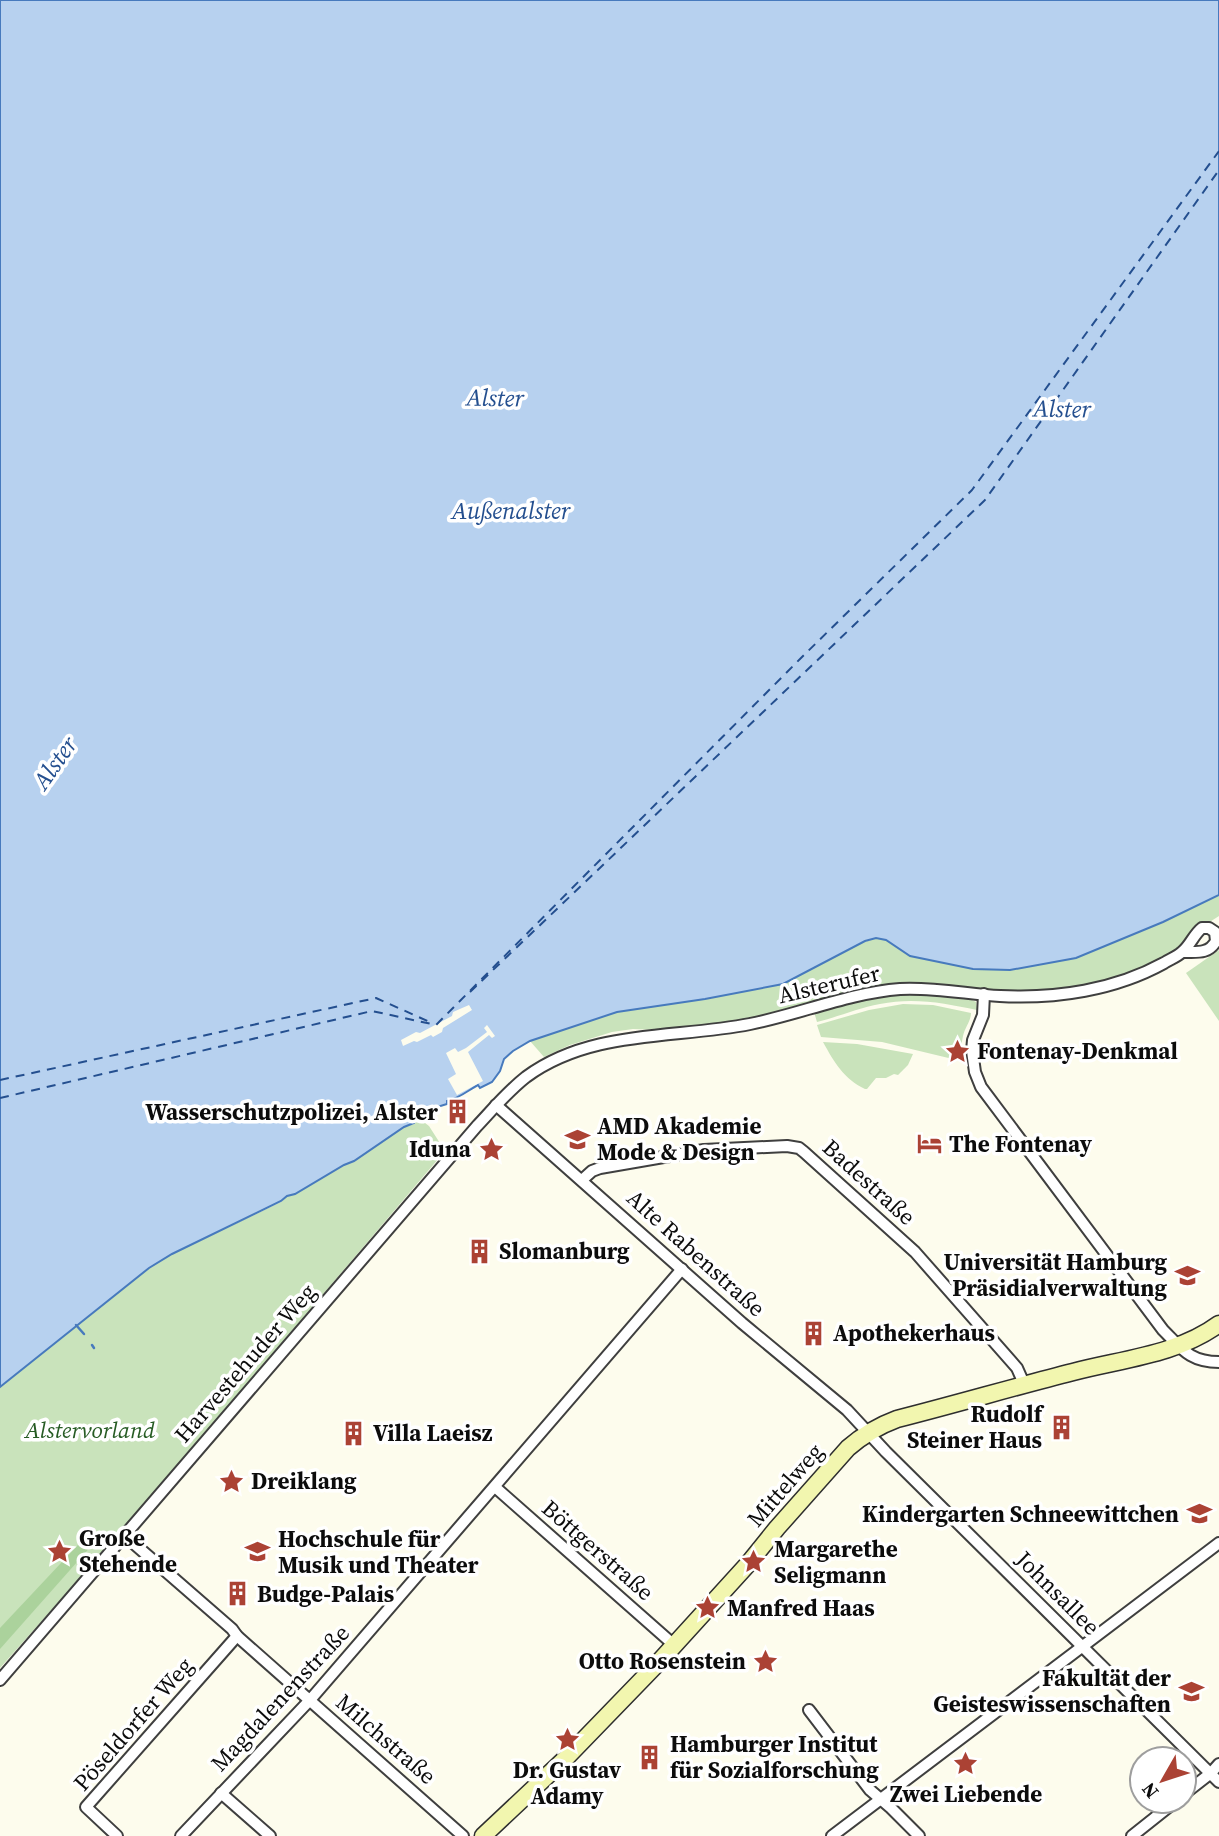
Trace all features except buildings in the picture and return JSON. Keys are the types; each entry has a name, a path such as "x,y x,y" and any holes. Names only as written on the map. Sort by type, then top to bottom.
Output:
{"street":[{"name":"Alsterufer","path":"496,1105 526,1077 549,1063 571,1053 606,1043 741,1026 898,989 997,996 1040,996 1090,989 1139,975 1184,951"},
{"path":"984,994 984,1015 973,1040 972,1051 975,1073 981,1087 1163,1330 1187,1353 1200,1361 1219,1362"},
{"name":"Alte Rabenstraße","path":"496,1105 869,1432"},
{"name":"Harvestehuder Weg","path":"0,1680 496,1105"},
{"name":"Badestraße","path":"582,1180 600,1168 704,1150 793,1146 804,1152 922,1259 1017,1368 1025,1386"},
{"name":"Magdalenenstraße","path":"181,1836 310,1700 682,1269"},
{"name":"Mittelweg","path":"483,1836 566,1758 674,1645 848,1448 869,1432 897,1419 1161,1352 1219,1324"},
{"name":"Johnsallee","path":"869,1432 886,1452 1215,1777"},
{"name":"Böttgerstraße","path":"495,1487 674,1645"},
{"name":"Milchstraße","path":"124,1535 463,1836"},
{"path":"832,1836 1219,1543"},
{"name":"Pöseldorfer Weg","path":"117,1836 86,1807 237,1636"},
{"path":"809,1710 869,1788 919,1836"},
{"path":"1198,1786 1215,1777 1219,1764"},
{"path":"221,1793 270,1836"},
{"path":"1132,1836 1158,1815"}],"green space":[{"path":"1219,895 1219,916 1194,932 1178,948 1123,975 1069,989 1010,991 918,985 712,1026 612,1032 570,1045 544,1057 530,1041 617,1012 705,999 876,938 886,940 910,956 1010,970 1076,958 1163,922"},
{"path":"1219,950 1219,1021 1186,973"},
{"path":"907,994 970,999 976,1002 977,1010 941,1003 905,1001 872,1006 817,1022 814,1012 870,999"},
{"path":"903,1004 933,1005 971,1013 962,1039 961,1061 882,1042 821,1037 817,1025 869,1010"},
{"path":"823,1042 857,1044 913,1054 908,1065 898,1075 876,1078 865,1089 845,1075"},
{"name":"Alstervorland","path":"417,1117 429,1126 445,1151 118,1535 0,1668 0,1387 149,1268 172,1254 281,1202 287,1196 354,1161 404,1127 414,1124"},
{"path":"92,1530 101,1535 0,1649 0,1628"}],"water":[{"name":"Außenalster","path":"0,0 1219,0 1219,895 1163,922 1076,958 1010,970 973,969 910,956 886,940 876,938 865,941 783,984 617,1012 530,1041 504,1059 492,1082 480,1088 478,1085 447,1101 447,1104 424,1111 414,1123 354,1161 149,1268 0,1387"}],"pier":[{"path":"469,1005 472,1010 443,1028 442,1032 403,1046 401,1040 416,1032 420,1033"},
{"path":"487,1025 495,1036 492,1038 489,1035 468,1052 483,1081 457,1095 448,1079 456,1074 446,1053 455,1048 458,1052 466,1048 487,1032 484,1028"}],"waterway":[{"path":"76,1325 84,1334"}],"ferry route":[{"path":"0,1098 372,1011 436,1025 972,490 1219,151"},
{"path":"470,992 985,500 1219,170"},
{"path":"0,1080 376,998 432,1023"}],"place":[{"name":"Fontenay-Denkmal","path":"957,1051"},
{"name":"Wasserschutzpolizei, Alster","path":"458,1112"},
{"name":"AMD Akademie Mode & Design","path":"577,1139"},
{"name":"The Fontenay","path":"929,1144"},
{"name":"Iduna","path":"491,1149"},
{"name":"Slomanburg","path":"479,1251"},
{"name":"Universität Hamburg Präsidialverwaltung","path":"1187,1275"},
{"name":"Apothekerhaus","path":"813,1333"},
{"name":"Rudolf Steiner Haus","path":"1062,1427"},
{"name":"Villa Laeisz","path":"353,1433"},
{"name":"Dreiklang","path":"231,1481"},
{"name":"Kindergarten Schneewittchen","path":"1199,1514"},
{"name":"Große Stehende","path":"59,1551"},
{"name":"Hochschule für Musik und Theater","path":"258,1552"},
{"name":"Margarethe Seligmann","path":"754,1562"},
{"name":"Budge-Palais","path":"237,1594"},
{"name":"Manfred Haas","path":"707,1608"},
{"name":"Otto Rosenstein","path":"766,1661"},
{"name":"Fakultät der Geisteswissenschaften","path":"1191,1691"},
{"name":"Dr. Gustav Adamy","path":"567,1740"},
{"name":"Hamburger Institut für Sozialforschung","path":"650,1757"},
{"name":"Zwei Liebende","path":"966,1764"}],"water label":[{"name":"Alster","path":"495,398"},
{"name":"Alster","path":"1062,409"},
{"name":"Alster","path":"55,763"}]}
